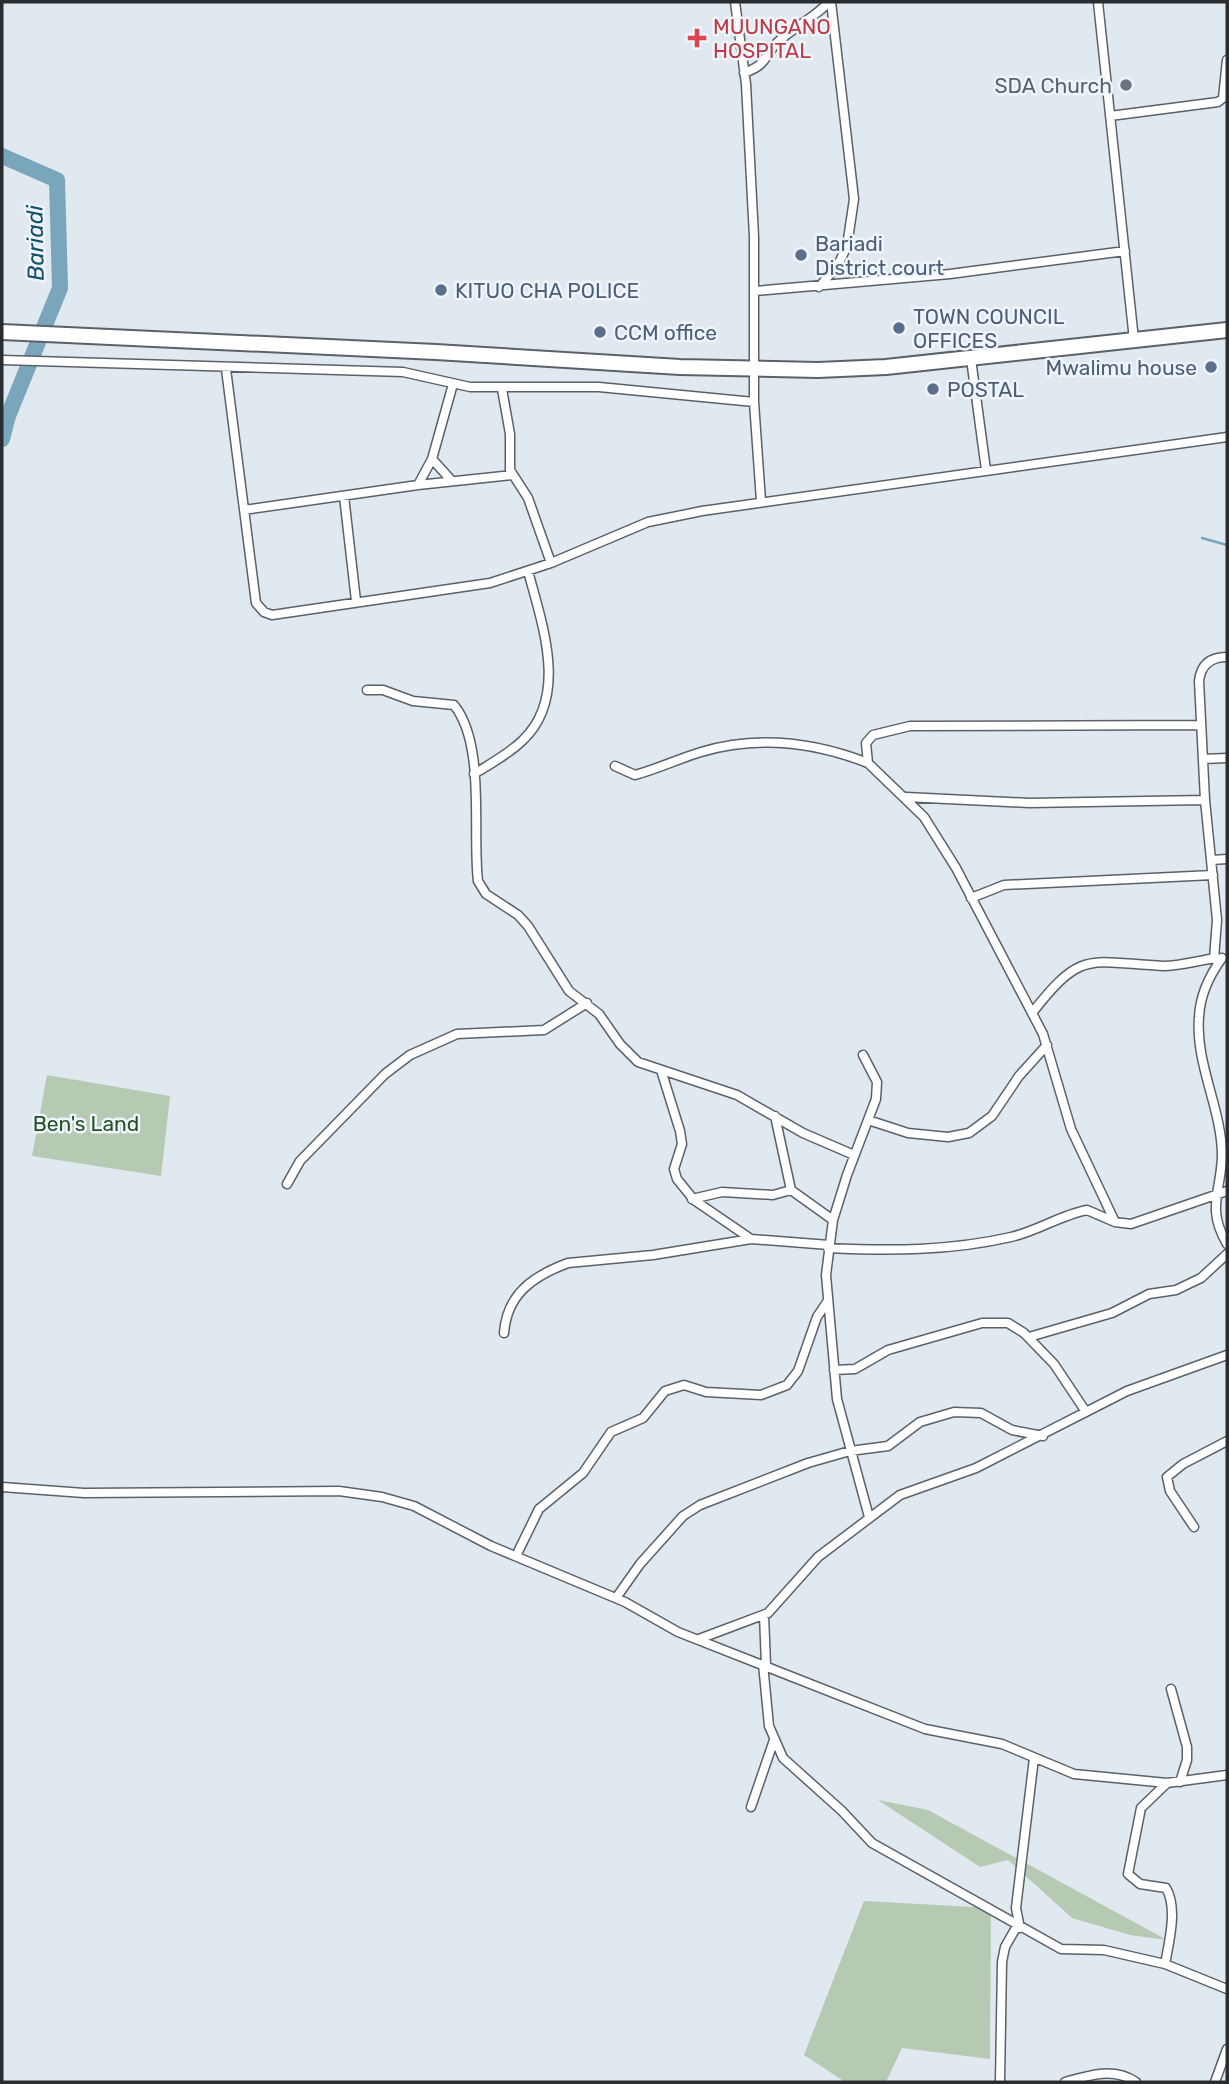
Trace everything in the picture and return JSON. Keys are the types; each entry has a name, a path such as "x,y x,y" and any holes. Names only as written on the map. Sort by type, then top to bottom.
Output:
{"highway":[{"path":"2,332 754,368 859,368 971,359 1227,330"}],"street":[{"path":"735,2 744,73 755,292 754,402 761,501"},
{"path":"744,73 764,64 775,44 813,19 830,2"},
{"path":"818,287 838,265 847,246 854,199 830,2"},
{"path":"1098,2 1134,340"},
{"path":"1110,116 1218,102 1223,98 1227,60"},
{"path":"755,292 950,274 1125,251"},
{"path":"971,359 986,470"},
{"path":"2,360 416,373 453,384 502,389 599,387 754,402"},
{"path":"226,369 256,603 264,612 272,615 491,583 551,563 649,522 761,501 1227,437"},
{"path":"418,485 432,459 453,384"},
{"path":"502,389 512,475 528,498 551,563"},
{"path":"432,459 452,481"},
{"path":"244,510 418,485 512,475"},
{"path":"344,496 356,601"},
{"path":"474,774 521,742 545,705 547,648 528,571"},
{"path":"1227,657 1210,660 1200,672 1205,800 1221,958 1206,985 1198,1020 1199,1043 1222,1155 1215,1195 1215,1216 1227,1244"},
{"path":"367,690 383,690 412,701 454,705 467,727 474,774 478,881 486,894 528,926 569,991 587,1003 627,1052 638,1062 737,1095 854,1155"},
{"path":"868,764 864,753 869,738 910,726 1200,725"},
{"path":"615,766 635,775 726,746 775,742 816,746 868,764 906,797 938,838 1047,1045 1071,1129 1115,1222"},
{"path":"1203,759 1227,758"},
{"path":"906,797 1029,803 1205,800"},
{"path":"1211,860 1227,859"},
{"path":"971,898 1004,885 1213,875"},
{"path":"1031,1013 1051,986 1083,962 1102,960 1166,966 1221,958"},
{"path":"287,1184 300,1161 385,1074 410,1055 457,1034 544,1030 587,1003"},
{"path":"868,1120 908,1133 948,1137 970,1133 992,1116 1019,1076 1047,1045"},
{"path":"863,1055 877,1082 876,1099 854,1155 834,1220 829,1247 827,1302 834,1370 850,1451 869,1517"},
{"path":"661,1070 680,1131 681,1144 674,1169 677,1179 692,1199 751,1239"},
{"path":"775,1116 791,1191 834,1220"},
{"path":"692,1199 722,1192 773,1195 791,1191"},
{"path":"504,1333 505,1317 515,1297 554,1268 568,1263 653,1255 751,1239 829,1247 906,1250 961,1247 1014,1236 1087,1210 1115,1222 1131,1224 1227,1191"},
{"path":"1029,1337 1112,1313 1149,1294 1175,1290 1201,1278 1227,1254"},
{"path":"516,1556 539,1509 583,1473 611,1432 643,1418 665,1391 684,1385 706,1392 761,1395 787,1385 798,1371 817,1317 827,1302"},
{"path":"834,1370 855,1369 888,1350 982,1323 1009,1323 1029,1337 1054,1364 1086,1412"},
{"path":"699,1639 764,1615 796,1585 818,1557 900,1495 976,1468 1135,1388 1227,1355"},
{"path":"616,1598 683,1516 700,1505 808,1463 850,1451 888,1446 920,1422 967,1411 981,1413 1024,1434 1043,1436"},
{"path":"1194,1527 1174,1499 1167,1477 1183,1464 1227,1441"},
{"path":"2,1487 84,1493 339,1491 382,1497 414,1506 516,1556 616,1598 654,1621 925,1729 1002,1744 1074,1774 1167,1783 1227,1775"},
{"path":"764,1615 765,1700 775,1740 783,1758 842,1811 864,1837 1061,1949 1104,1950 1166,1964 1227,1989"},
{"path":"1171,1689 1187,1747 1187,1760 1180,1783"},
{"path":"751,1807 775,1740"},
{"path":"1000,2082 1002,1962 1005,1947 1019,1927 1016,1908 1034,1758"},
{"path":"1166,1964 1171,1920 1169,1893 1166,1888 1135,1882 1128,1874 1141,1808 1167,1783"},
{"path":"1215,2082 1227,2049"},
{"path":"1065,2082 1095,2073 1107,2073 1136,2082"}],"green space":[{"name":"Ben's Land","path":"47,1075 170,1096 161,1176 32,1156"},
{"path":"878,1800 928,1810 1167,1940 1130,1935 1072,1918 1008,1860 980,1867"},
{"path":"864,1901 991,1908 990,2059 902,2048 886,2082 845,2082 804,2055"}],"waterway":[{"name":"Bariadi","path":"2,156 57,180 60,288 8,416 2,439"},
{"path":"1202,538 1227,545"}],"place":[{"name":"MUUNGANO HOSPITAL","path":"697,38"},
{"name":"SDA Church","path":"1126,85"},
{"name":"Bariadi District court","path":"801,255"},
{"name":"KITUO CHA POLICE","path":"441,290"},
{"name":"TOWN COUNCIL OFFICES","path":"899,328"},
{"name":"CCM office","path":"600,332"},
{"name":"Mwalimu house","path":"1211,367"},
{"name":"POSTAL","path":"933,389"}]}
